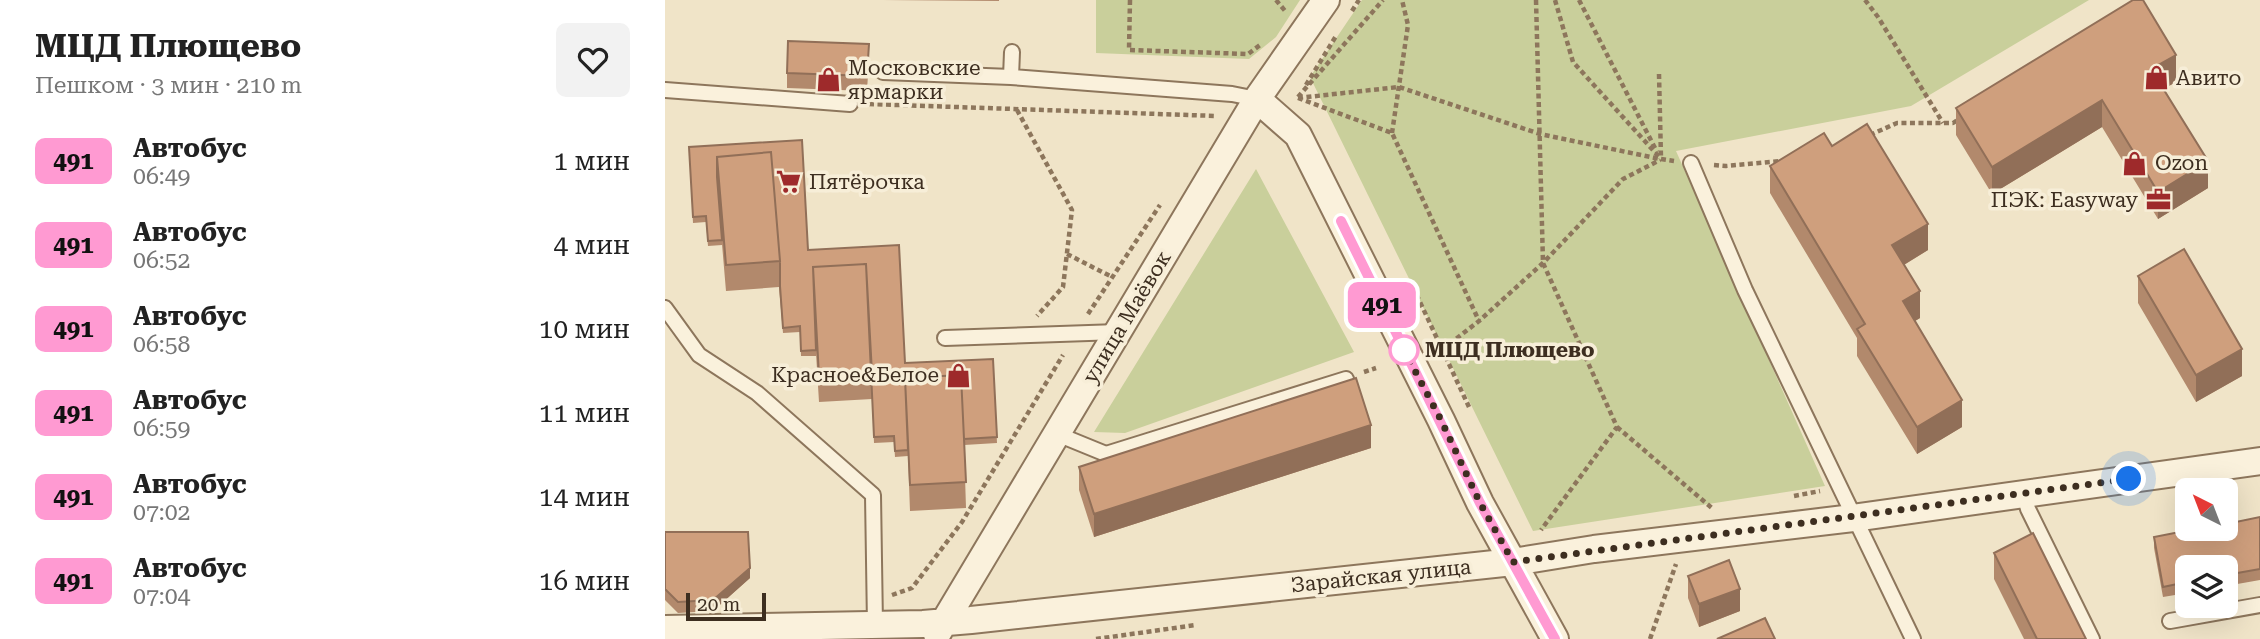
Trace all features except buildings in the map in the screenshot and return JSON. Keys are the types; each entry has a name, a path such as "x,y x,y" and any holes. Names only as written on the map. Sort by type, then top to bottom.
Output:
{"street":[{"name":"улица Маёвок","path":"939,631 1257,99 1326,0"},
{"path":"1257,99 1299,135 1480,503 1555,639"},
{"name":"Зарайская улица","path":"665,629 876,612 939,631 1513,562 2260,461"}],"lane":[{"path":"1011,77 1012,52"},
{"path":"883,72 1011,77 1232,94 1257,99"},
{"path":"665,90 850,104"},
{"path":"1691,163 1745,290 1913,639"},
{"path":"665,308 699,355 757,393 873,495 876,612"},
{"path":"945,338 1118,332"},
{"path":"1057,434 1106,454 1346,379"},
{"path":"2024,494 2028,509 2092,639"},
{"path":"2170,621 2260,605"}],"path":[{"path":"1130,0 1129,50 1248,54 1269,38"},
{"path":"1276,0 1286,12"},
{"path":"1345,22 1359,0"},
{"path":"1298,98 1383,0"},
{"path":"1402,0 1408,25 1392,133 1479,321"},
{"path":"1536,0 1543,263 1617,427 1714,509 1700,512"},
{"path":"1555,0 1573,62 1661,159"},
{"path":"1580,0 1661,159"},
{"path":"1865,0 1943,122"},
{"path":"1280,21 1290,6"},
{"path":"1298,98 1339,33"},
{"path":"1659,74 1661,159"},
{"path":"1298,98 1399,87 1540,134 1661,159 1726,166 1794,160"},
{"path":"1298,98 1392,133"},
{"path":"850,104 1218,116 1210,128"},
{"path":"1017,110 1072,210 1063,287 1020,334"},
{"path":"1865,138 1897,122 1952,123 1964,115"},
{"path":"1443,349 1479,321 1543,263 1623,179 1661,159"},
{"path":"876,612 912,588 963,522 1076,332 1165,197"},
{"path":"1067,254 1112,277"},
{"path":"1413,287 1469,407"},
{"path":"1550,534 1537,536 1617,427"},
{"path":"1650,639 1677,559"}],"green space":[{"path":"1096,0 1300,0 1276,37 1249,59 1096,53"},
{"path":"1362,0 2089,0 1911,106 1676,151 1825,486 1533,531 1310,77"},
{"path":"1256,169 1354,352 1125,433 1094,432"}],"bus line":[{"name":"491","path":"1341,221 1480,503 1555,639"}],"place":[{"name":"Авито","path":"2156,78"},
{"name":"Московские ярмарки","path":"828,80"},
{"name":"Ozon","path":"2135,163"},
{"name":"Пятёрочка","path":"789,182"},
{"name":"ПЭК: Easyway","path":"2158,200"},
{"name":"МЦД Плющево","path":"1404,350"},
{"name":"Красное&Белое","path":"959,375"}],"route":[{"path":"1404,350 1480,503 1513,562 2129,479"}]}
